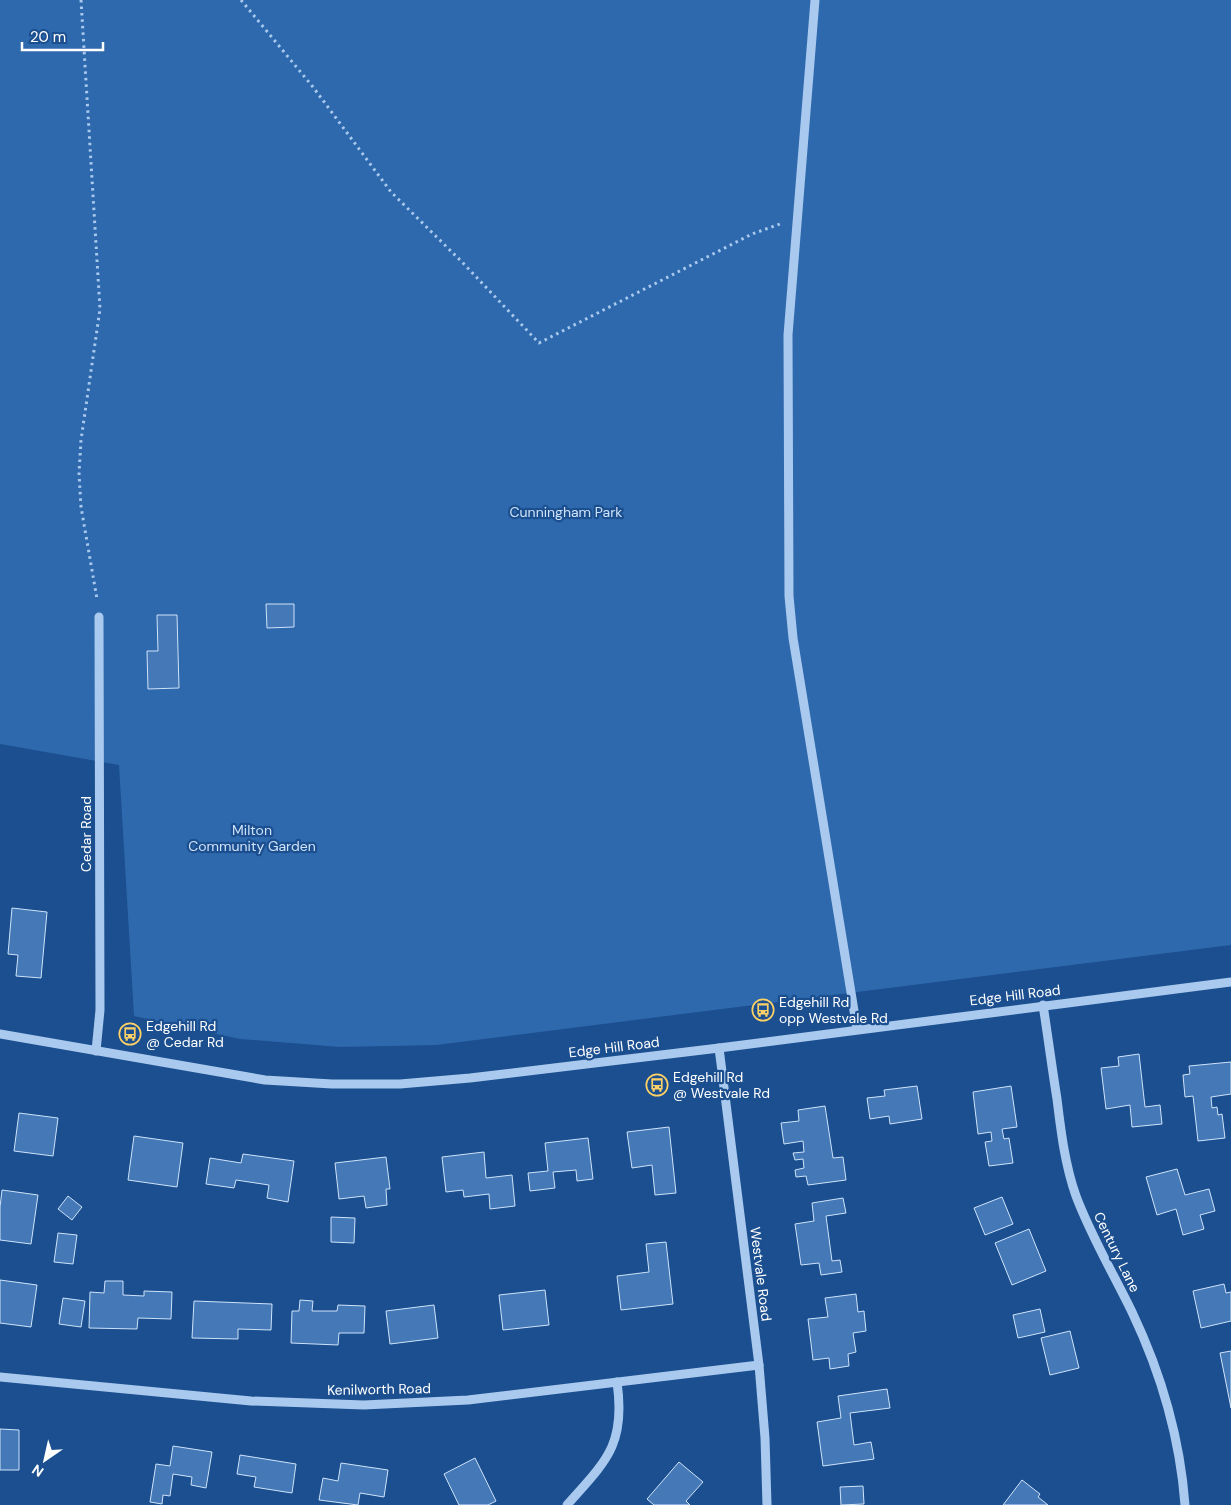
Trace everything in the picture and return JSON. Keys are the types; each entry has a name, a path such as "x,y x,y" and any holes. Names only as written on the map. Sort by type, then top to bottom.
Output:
{"street":[{"path":"815,0 788,335 789,575 793,638 857,1029"},
{"name":"Cedar Road","path":"96,1051 100,1010 99,617"},
{"name":"Edge Hill Road","path":"0,1034 265,1080 332,1084 400,1084 719,1048 1231,982"},
{"name":"Century Lane","path":"1043,1005 1067,1167 1085,1220 1132,1312 1159,1379 1180,1462 1185,1505"},
{"name":"Westvale Road","path":"719,1048 758,1365 764,1429 767,1505"},
{"name":"Kenilworth Road","path":"0,1376 250,1401 334,1404 459,1400 758,1365"},
{"path":"567,1505 596,1472 613,1445 618,1430 620,1414 617,1382"}],"path":[{"path":"81,0 100,309 81,440 79,473 81,507 96,586 99,617"},
{"path":"241,0 313,87 391,192 540,343 752,234 796,219"}],"green space":[{"name":"Cunningham Park","path":"0,0 1231,0 1231,945 436,1045 340,1047 240,1039 134,1016 119,765 0,744"}],"building":[{"path":"266,604 294,604 294,627 267,628"},
{"path":"157,615 177,615 179,688 148,689 147,651 158,651"},
{"path":"12,908 47,912 41,978 16,976 18,955 8,954"},
{"path":"1139,1054 1145,1107 1160,1105 1162,1124 1132,1127 1130,1105 1106,1109 1101,1068 1119,1066 1118,1057"},
{"path":"1231,1062 1231,1094 1211,1097 1212,1108 1217,1107 1218,1115 1222,1114 1225,1138 1198,1141 1193,1096 1185,1097 1183,1075 1190,1074 1189,1066"},
{"path":"917,1086 922,1119 890,1124 889,1116 870,1119 867,1098 885,1096 884,1090"},
{"path":"1011,1086 1017,1127 1002,1129 1004,1139 1009,1138 1013,1163 989,1166 985,1142 992,1141 991,1132 978,1134 973,1092"},
{"path":"825,1106 833,1158 843,1157 846,1180 808,1185 806,1176 796,1177 795,1170 804,1168 803,1159 795,1160 793,1153 804,1152 803,1141 784,1144 781,1123 799,1121 798,1110"},
{"path":"19,1113 58,1118 53,1156 14,1151"},
{"path":"669,1127 676,1193 655,1195 652,1165 632,1168 627,1132"},
{"path":"134,1136 183,1143 177,1187 128,1180"},
{"path":"588,1138 593,1179 577,1181 576,1170 553,1172 555,1188 530,1191 528,1173 548,1171 545,1143"},
{"path":"484,1152 486,1178 512,1175 515,1206 490,1209 489,1194 464,1197 463,1190 446,1192 442,1157"},
{"path":"243,1154 294,1161 288,1202 267,1198 269,1185 236,1180 234,1188 206,1184 210,1158 241,1163"},
{"path":"386,1157 390,1189 386,1189 387,1205 366,1208 364,1196 339,1199 335,1163"},
{"path":"1177,1169 1185,1195 1209,1189 1215,1211 1200,1215 1204,1229 1183,1235 1176,1209 1157,1215 1146,1177"},
{"path":"2,1190 38,1195 31,1244 0,1240"},
{"path":"68,1196 82,1207 72,1220 58,1209"},
{"path":"1002,1197 1013,1224 985,1235 974,1208"},
{"path":"843,1198 846,1213 826,1216 832,1261 840,1260 842,1272 821,1275 819,1263 801,1265 795,1224 814,1221 812,1203"},
{"path":"331,1217 355,1218 354,1243 331,1242"},
{"path":"1029,1229 1046,1271 1012,1285 995,1243"},
{"path":"58,1233 77,1235 73,1264 54,1262"},
{"path":"666,1242 673,1304 621,1310 617,1276 649,1272 646,1244"},
{"path":"0,1280 37,1285 31,1327 0,1323"},
{"path":"105,1281 123,1281 123,1295 144,1296 144,1291 172,1292 171,1319 138,1318 137,1329 89,1328 90,1292 104,1293"},
{"path":"1224,1284 1226,1293 1231,1292 1231,1321 1201,1328 1193,1291"},
{"path":"545,1290 549,1325 503,1330 499,1295"},
{"path":"856,1294 858,1312 864,1311 866,1331 853,1333 856,1352 848,1354 849,1366 830,1369 829,1358 813,1360 808,1319 828,1317 825,1298"},
{"path":"63,1298 85,1301 81,1327 59,1324"},
{"path":"300,1300 313,1301 312,1311 337,1311 338,1305 365,1306 364,1333 339,1333 338,1345 291,1343 292,1311 299,1311"},
{"path":"194,1301 272,1304 271,1330 238,1329 238,1339 192,1338"},
{"path":"434,1305 438,1338 390,1344 386,1311"},
{"path":"1040,1309 1045,1332 1018,1338 1013,1315"},
{"path":"1070,1331 1079,1368 1050,1375 1041,1338"},
{"path":"1231,1351 1231,1408 1220,1353"},
{"path":"887,1389 890,1408 850,1413 854,1445 871,1442 874,1459 823,1466 817,1422 841,1418 838,1396"},
{"path":"0,1429 19,1430 19,1470 0,1470"},
{"path":"173,1446 212,1452 206,1488 191,1485 192,1477 173,1474 170,1496 163,1495 162,1504 150,1502 156,1464 170,1466"},
{"path":"240,1455 296,1464 292,1493 254,1487 256,1477 237,1474"},
{"path":"475,1458 496,1501 488,1505 459,1505 444,1474"},
{"path":"679,1462 703,1482 686,1501 690,1505 654,1505 647,1499"},
{"path":"341,1463 388,1470 384,1497 360,1493 358,1505 319,1500 323,1478 338,1481"},
{"path":"1022,1480 1040,1494 1038,1497 1048,1505 1003,1505"},
{"path":"863,1486 864,1504 841,1505 840,1487"}],"place":[{"name":"Edgehill Rd opp Westvale Rd","path":"763,1010"},
{"name":"Edgehill Rd @ Cedar Rd","path":"130,1034"},
{"name":"Edgehill Rd @ Westvale Rd","path":"657,1085"}],"park label":[{"name":"Milton Community Garden","path":"252,838"}]}
